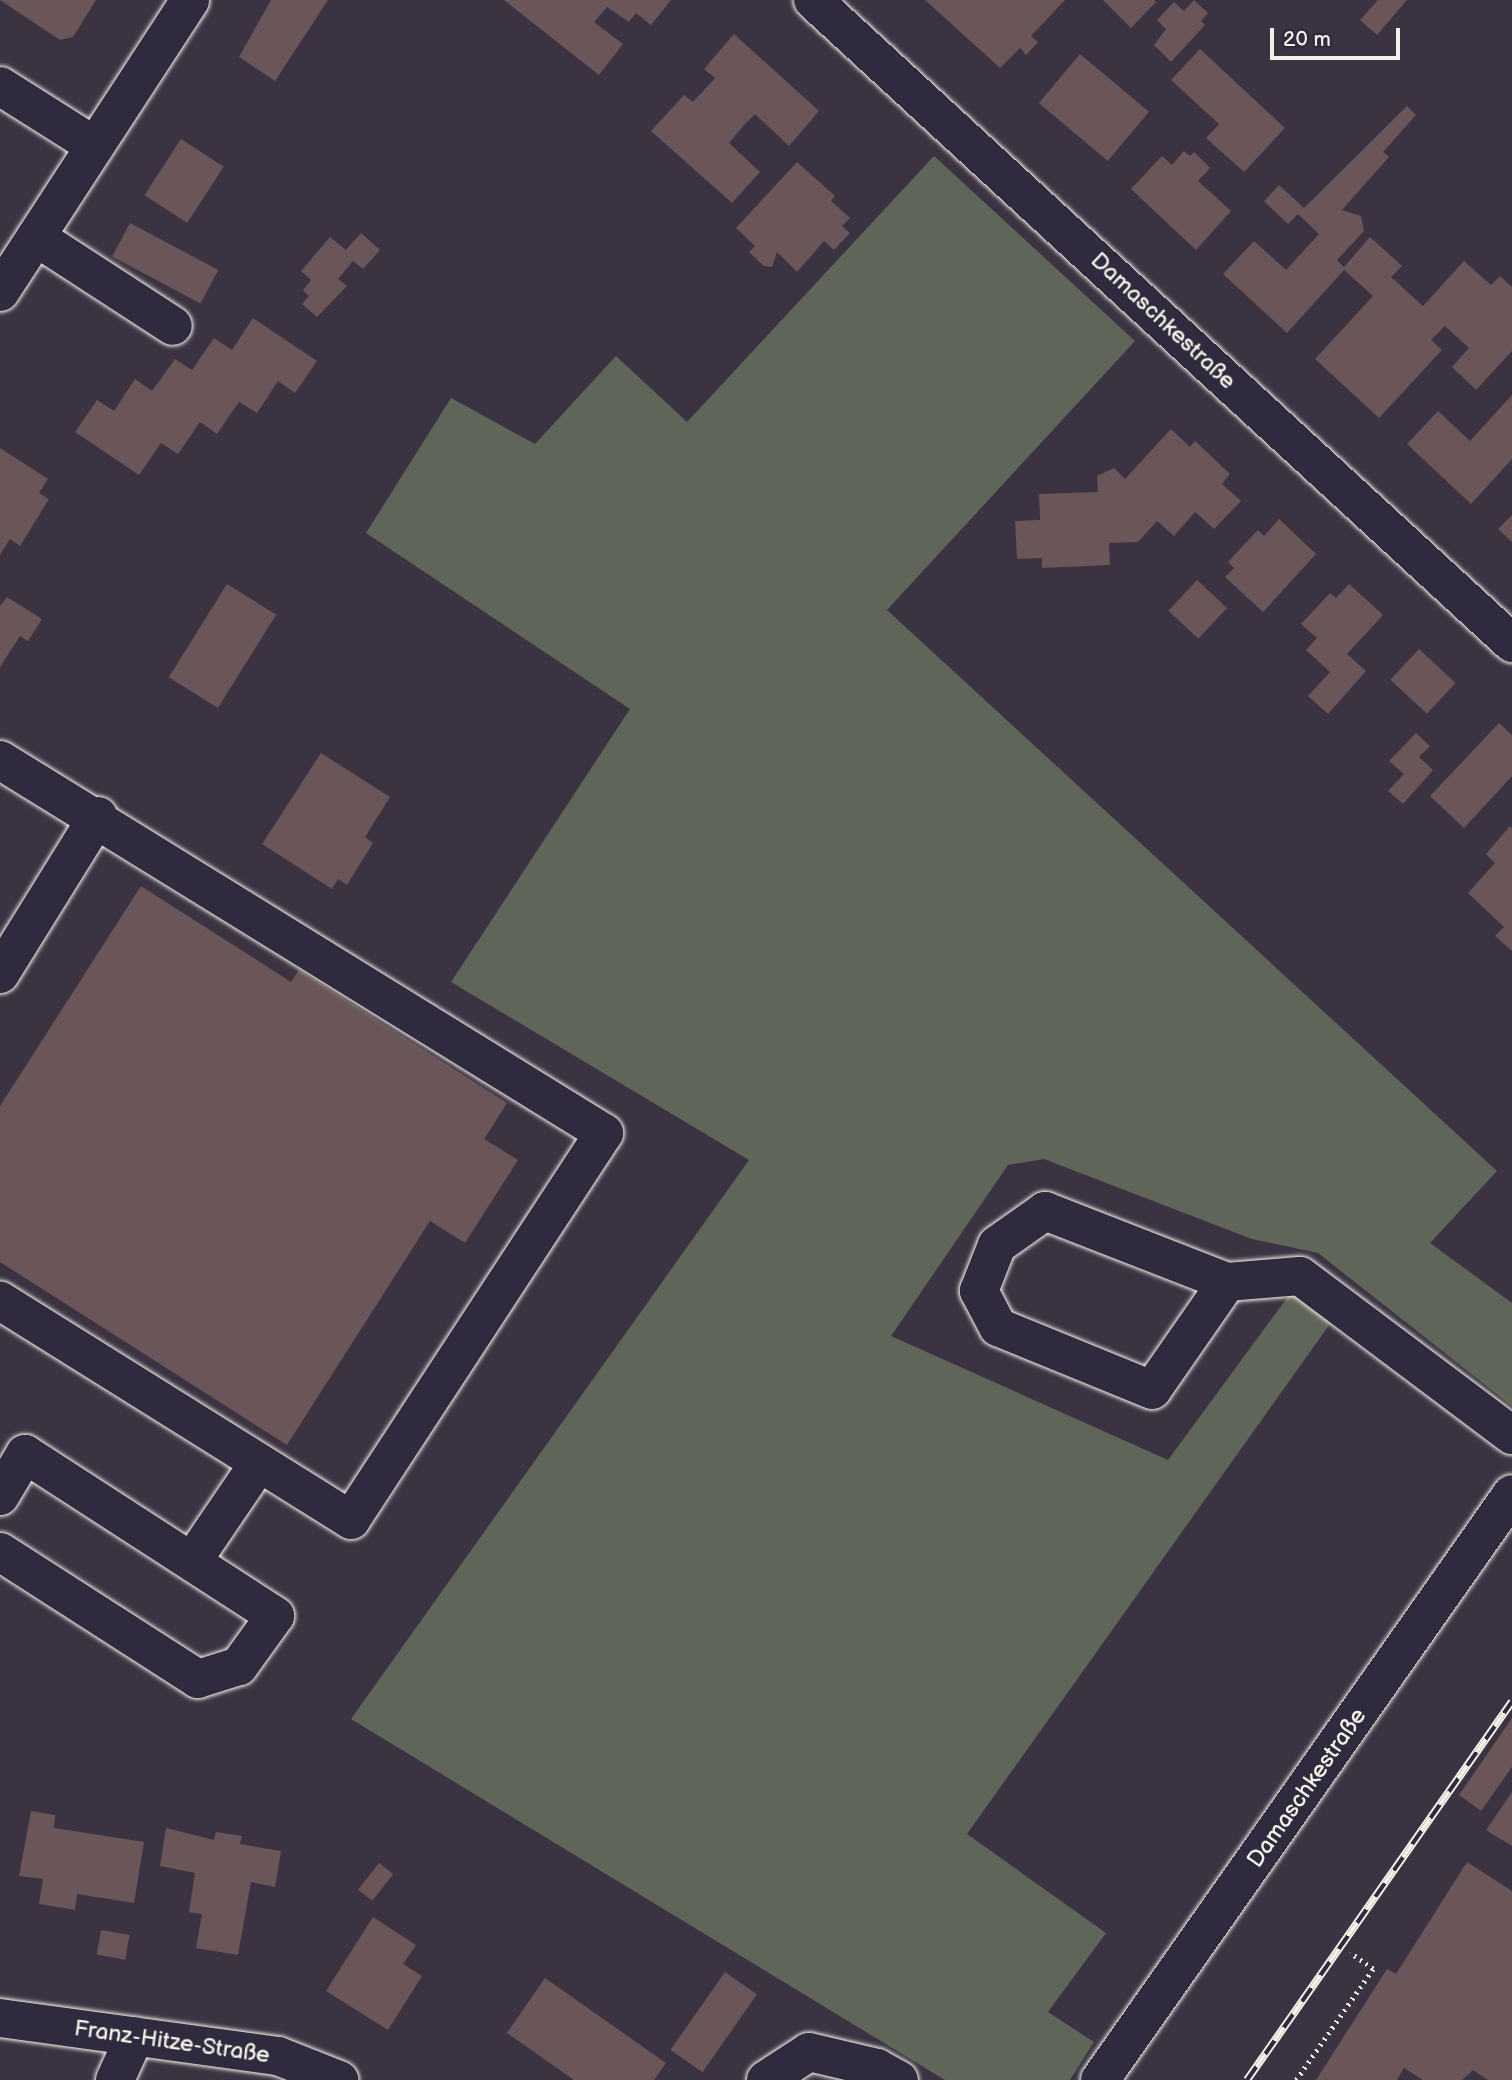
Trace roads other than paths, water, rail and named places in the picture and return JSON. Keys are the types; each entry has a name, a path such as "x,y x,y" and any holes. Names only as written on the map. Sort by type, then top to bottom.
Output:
{"street":[{"path":"0,292 190,0"},
{"name":"Damaschkestraße","path":"813,0 1512,643"},
{"path":"0,86 94,146"},
{"path":"36,237 173,326"},
{"path":"0,760 98,816 604,1133 351,1520 0,1301"},
{"path":"0,974 98,816"},
{"path":"1227,1282 1152,1390 998,1327 979,1291 997,1245 1045,1211 1227,1282 1300,1276 1512,1435"},
{"path":"0,1496 25,1454 193,1560 275,1616 239,1666 198,1679 0,1552"},
{"path":"193,1560 259,1463"},
{"name":"Damaschkestraße","path":"1100,2080 1512,1494"},
{"name":"Franz-Hitze-Straße","path":"0,2018 278,2056 339,2080"},
{"path":"115,2080 135,2036"},
{"path":"766,2080 809,2052 877,2068 898,2080"}],"railway":[{"path":"1247,2080 1512,1701"}]}
